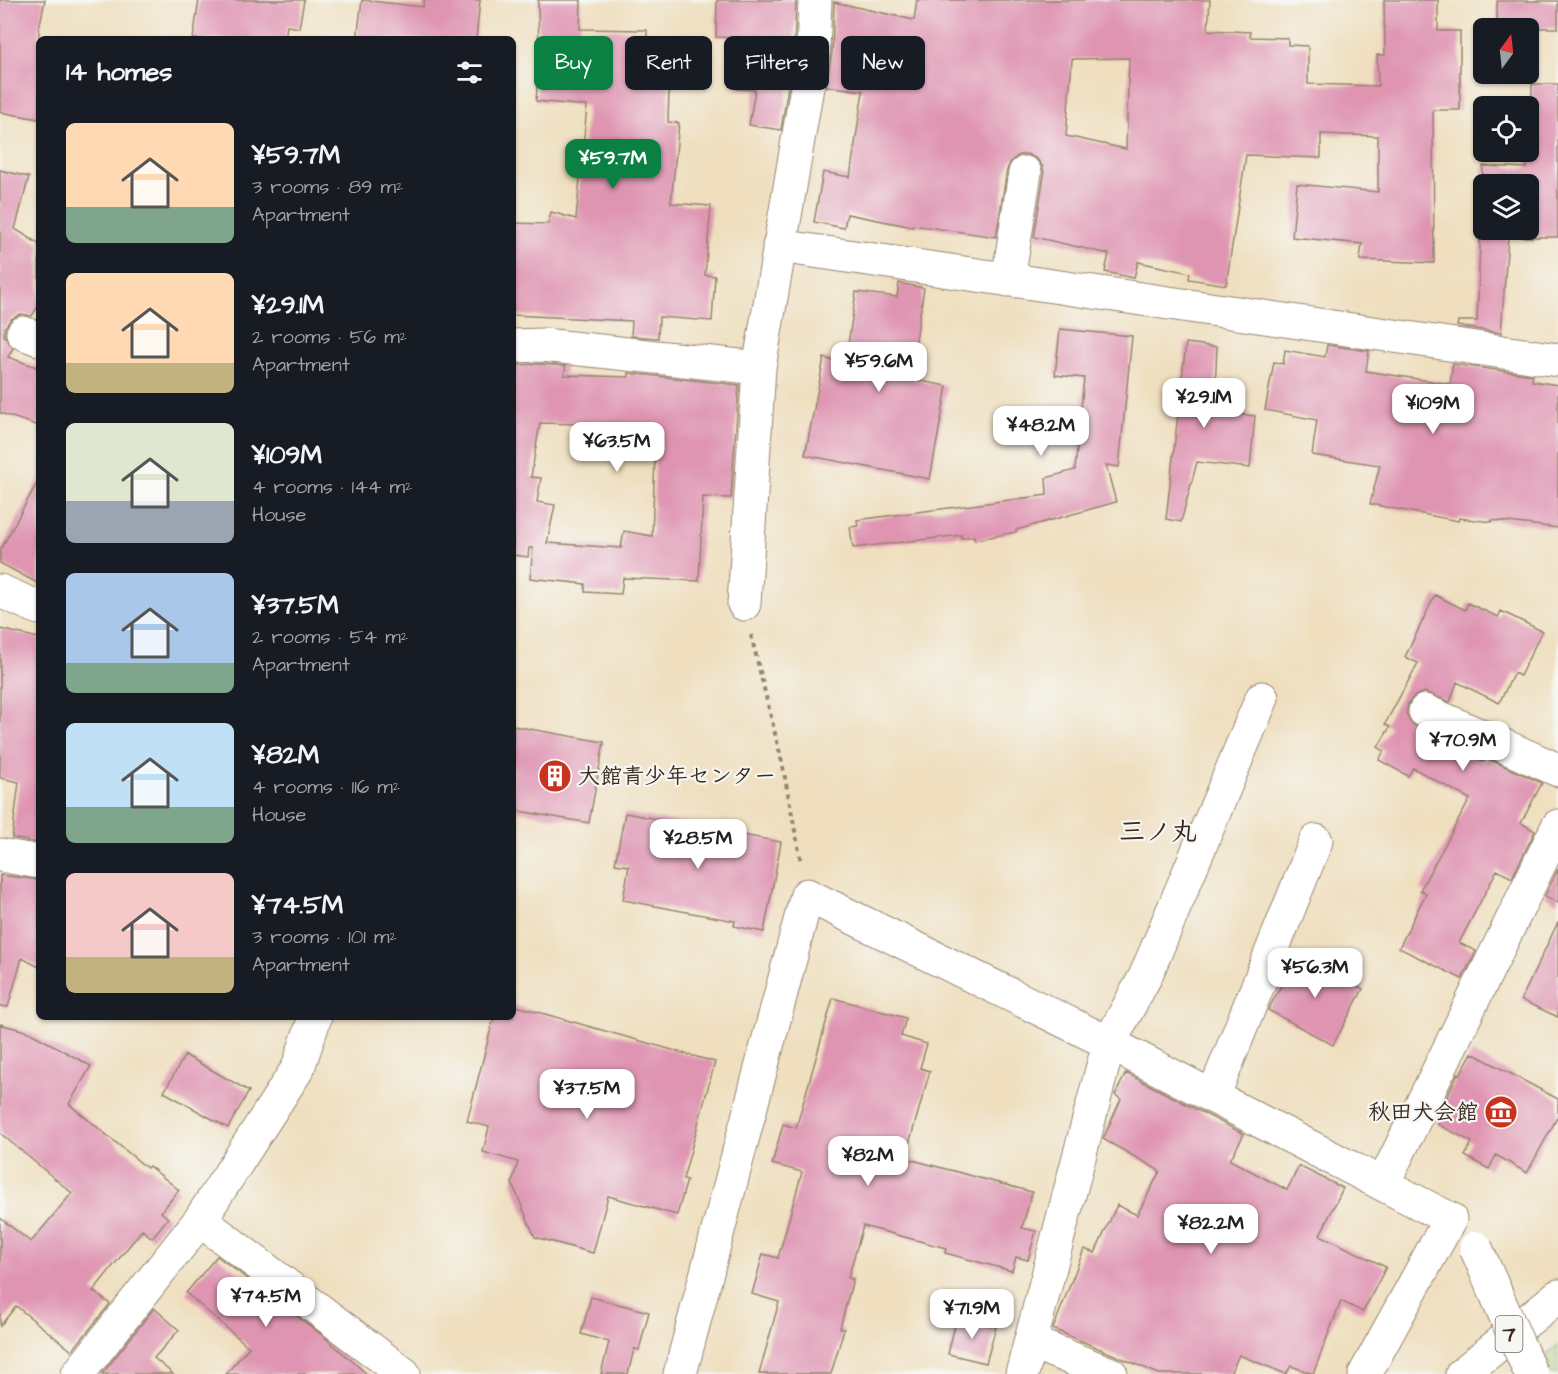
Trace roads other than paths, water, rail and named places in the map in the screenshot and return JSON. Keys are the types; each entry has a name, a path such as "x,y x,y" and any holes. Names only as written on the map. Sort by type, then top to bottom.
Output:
{"main road":[{"path":"744,604 759,368 813,52 815,0"},
{"path":"1008,280 1025,172"},
{"path":"779,246 1558,360"},
{"path":"516,346 543,345 759,368"},
{"path":"0,591 36,607"},
{"path":"1022,1374 1109,1043 1145,976 1262,698"},
{"path":"1425,711 1558,770"},
{"path":"1383,1184 1558,826"},
{"path":"1213,1097 1316,841"},
{"path":"0,855 36,861"},
{"path":"680,1374 807,896 1109,1043 1383,1184 1469,1231 1531,1374"},
{"path":"78,1374 200,1220 298,1068 314,1020"},
{"path":"1365,1374 1450,1219"},
{"path":"200,1220 404,1374"},
{"name":"7","path":"1462,1374 1558,1296"},
{"path":"1030,1342 1111,1374"}],"place":[{"name":"大館青少年センター","path":"555,776"},
{"name":"秋田犬会館","path":"1501,1112"}],"district":[{"name":"三ノ丸","path":"1158,832"}]}
